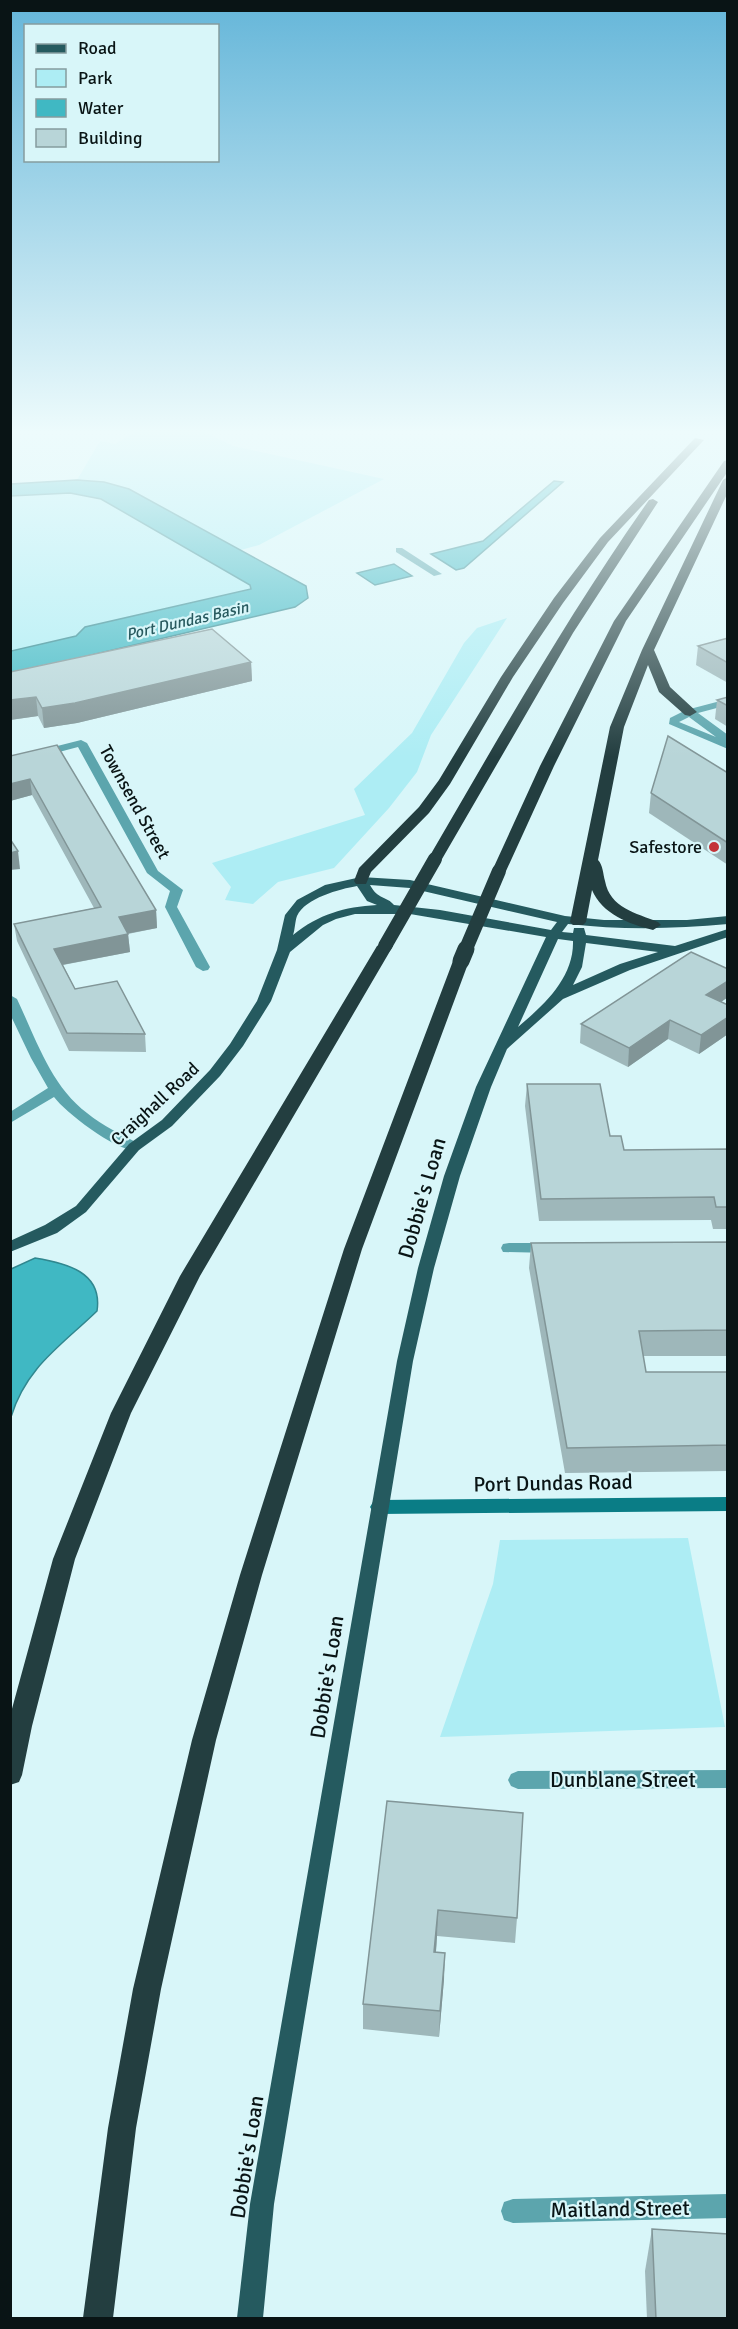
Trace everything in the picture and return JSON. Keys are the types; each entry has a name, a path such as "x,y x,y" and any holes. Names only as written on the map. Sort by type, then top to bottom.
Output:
{"highway":[{"path":"362,876 424,810 445,782 513,668 558,601 604,540"},
{"path":"10,1775 20,1726 64,1559 121,1413 151,1350 190,1276 435,858 610,564 628,540"},
{"path":"98,2319 122,2128 147,1989 204,1740 261,1542 353,1249 461,961 499,871 547,766 620,621 676,540"},
{"path":"571,921 592,856 603,788 617,727 648,651 700,540"},
{"path":"648,651 664,689 690,712"},
{"path":"592,856 601,894 606,902 652,925"}],"main road":[{"path":"362,876 363,888 375,901 400,908"},
{"name":"Craighall Road","path":"18,1244 51,1229 81,1209 134,1147 166,1123 193,1097 236,1046 264,1001 284,950 291,915 301,903 329,888 362,876 410,884 571,921"},
{"name":"Craighall Road","path":"284,950 318,922 333,915 354,910 400,908 552,934"},
{"path":"571,921 652,925 728,920"},
{"name":"Dobbie's Loan","path":"250,2319 262,2204 379,1507 412,1326 454,1170 495,1053 535,977 552,934 571,921 581,939 574,966 561,995"},
{"name":"Dobbie's Loan","path":"495,1053 561,995 625,967 728,933"},
{"name":"Dobbie's Loan","path":"552,934 674,950"}],"street":[{"path":"399,550 437,573"},
{"path":"728,702 690,712 674,720 674,724 728,746"},
{"path":"690,712 728,741"},
{"name":"Townsend Street","path":"10,762 81,743 153,873 177,890 171,907 204,967"},
{"path":"10,999 57,1089 73,1110 134,1147"},
{"path":"10,1119 57,1089"},
{"path":"509,1248 564,1248"},
{"name":"Port Dundas Road","path":"379,1507 728,1504"},
{"name":"Dunblane Street","path":"518,1780 728,1779"},
{"name":"Maitland Street","path":"513,2211 728,2206"}],"green space":[{"path":"11,540 171,540 250,585 251,589 86,627 76,636 11,651"},
{"path":"222,540 269,540 259,545 241,550"},
{"path":"507,618 431,735 417,772 389,808 334,868 278,882 253,904 225,900 231,887 212,863 365,815 354,789 412,733 464,643 477,628"},
{"path":"688,1538 725,1727 440,1737 493,1584 500,1540"}],"water":[{"name":"Port Dundas Basin","path":"171,540 221,540 306,586 308,598 295,607 11,674 11,651 76,636 85,627 251,589 250,585"},
{"path":"497,540 464,568 456,570 431,554"},
{"path":"394,564 412,576 375,585 357,573"},
{"path":"35,1258 70,1267 88,1278 97,1298 97,1311 58,1346 36,1370 18,1399 11,1417 11,1269"}],"building":[{"path":"212,629 251,662 75,703 42,708 36,697 10,700 10,672"},
{"path":"728,638 728,663 698,646"},
{"path":"728,697 728,706 717,700"},
{"path":"668,736 728,773 728,843 651,793"},
{"path":"57,745 156,910 119,917 128,934 54,949 75,989 117,981 145,1034 67,1033 14,924 101,907 30,779 10,784 10,756"},
{"path":"10,839 18,851 10,853"},
{"path":"691,952 728,969 728,981 706,995 728,1005 728,1017 701,1035 670,1020 629,1048 581,1024"},
{"path":"527,1084 600,1084 610,1136 621,1136 624,1150 728,1149 728,1207 716,1207 714,1197 541,1199"},
{"path":"728,1242 728,1330 639,1331 646,1372 728,1372 728,1445 567,1448 531,1243"},
{"path":"387,1801 523,1813 517,1918 438,1910 434,1952 445,1953 440,2011 363,2004"},
{"path":"652,2229 728,2234 728,2319 656,2319"}],"place":[{"name":"Safestore","path":"714,847"}]}
